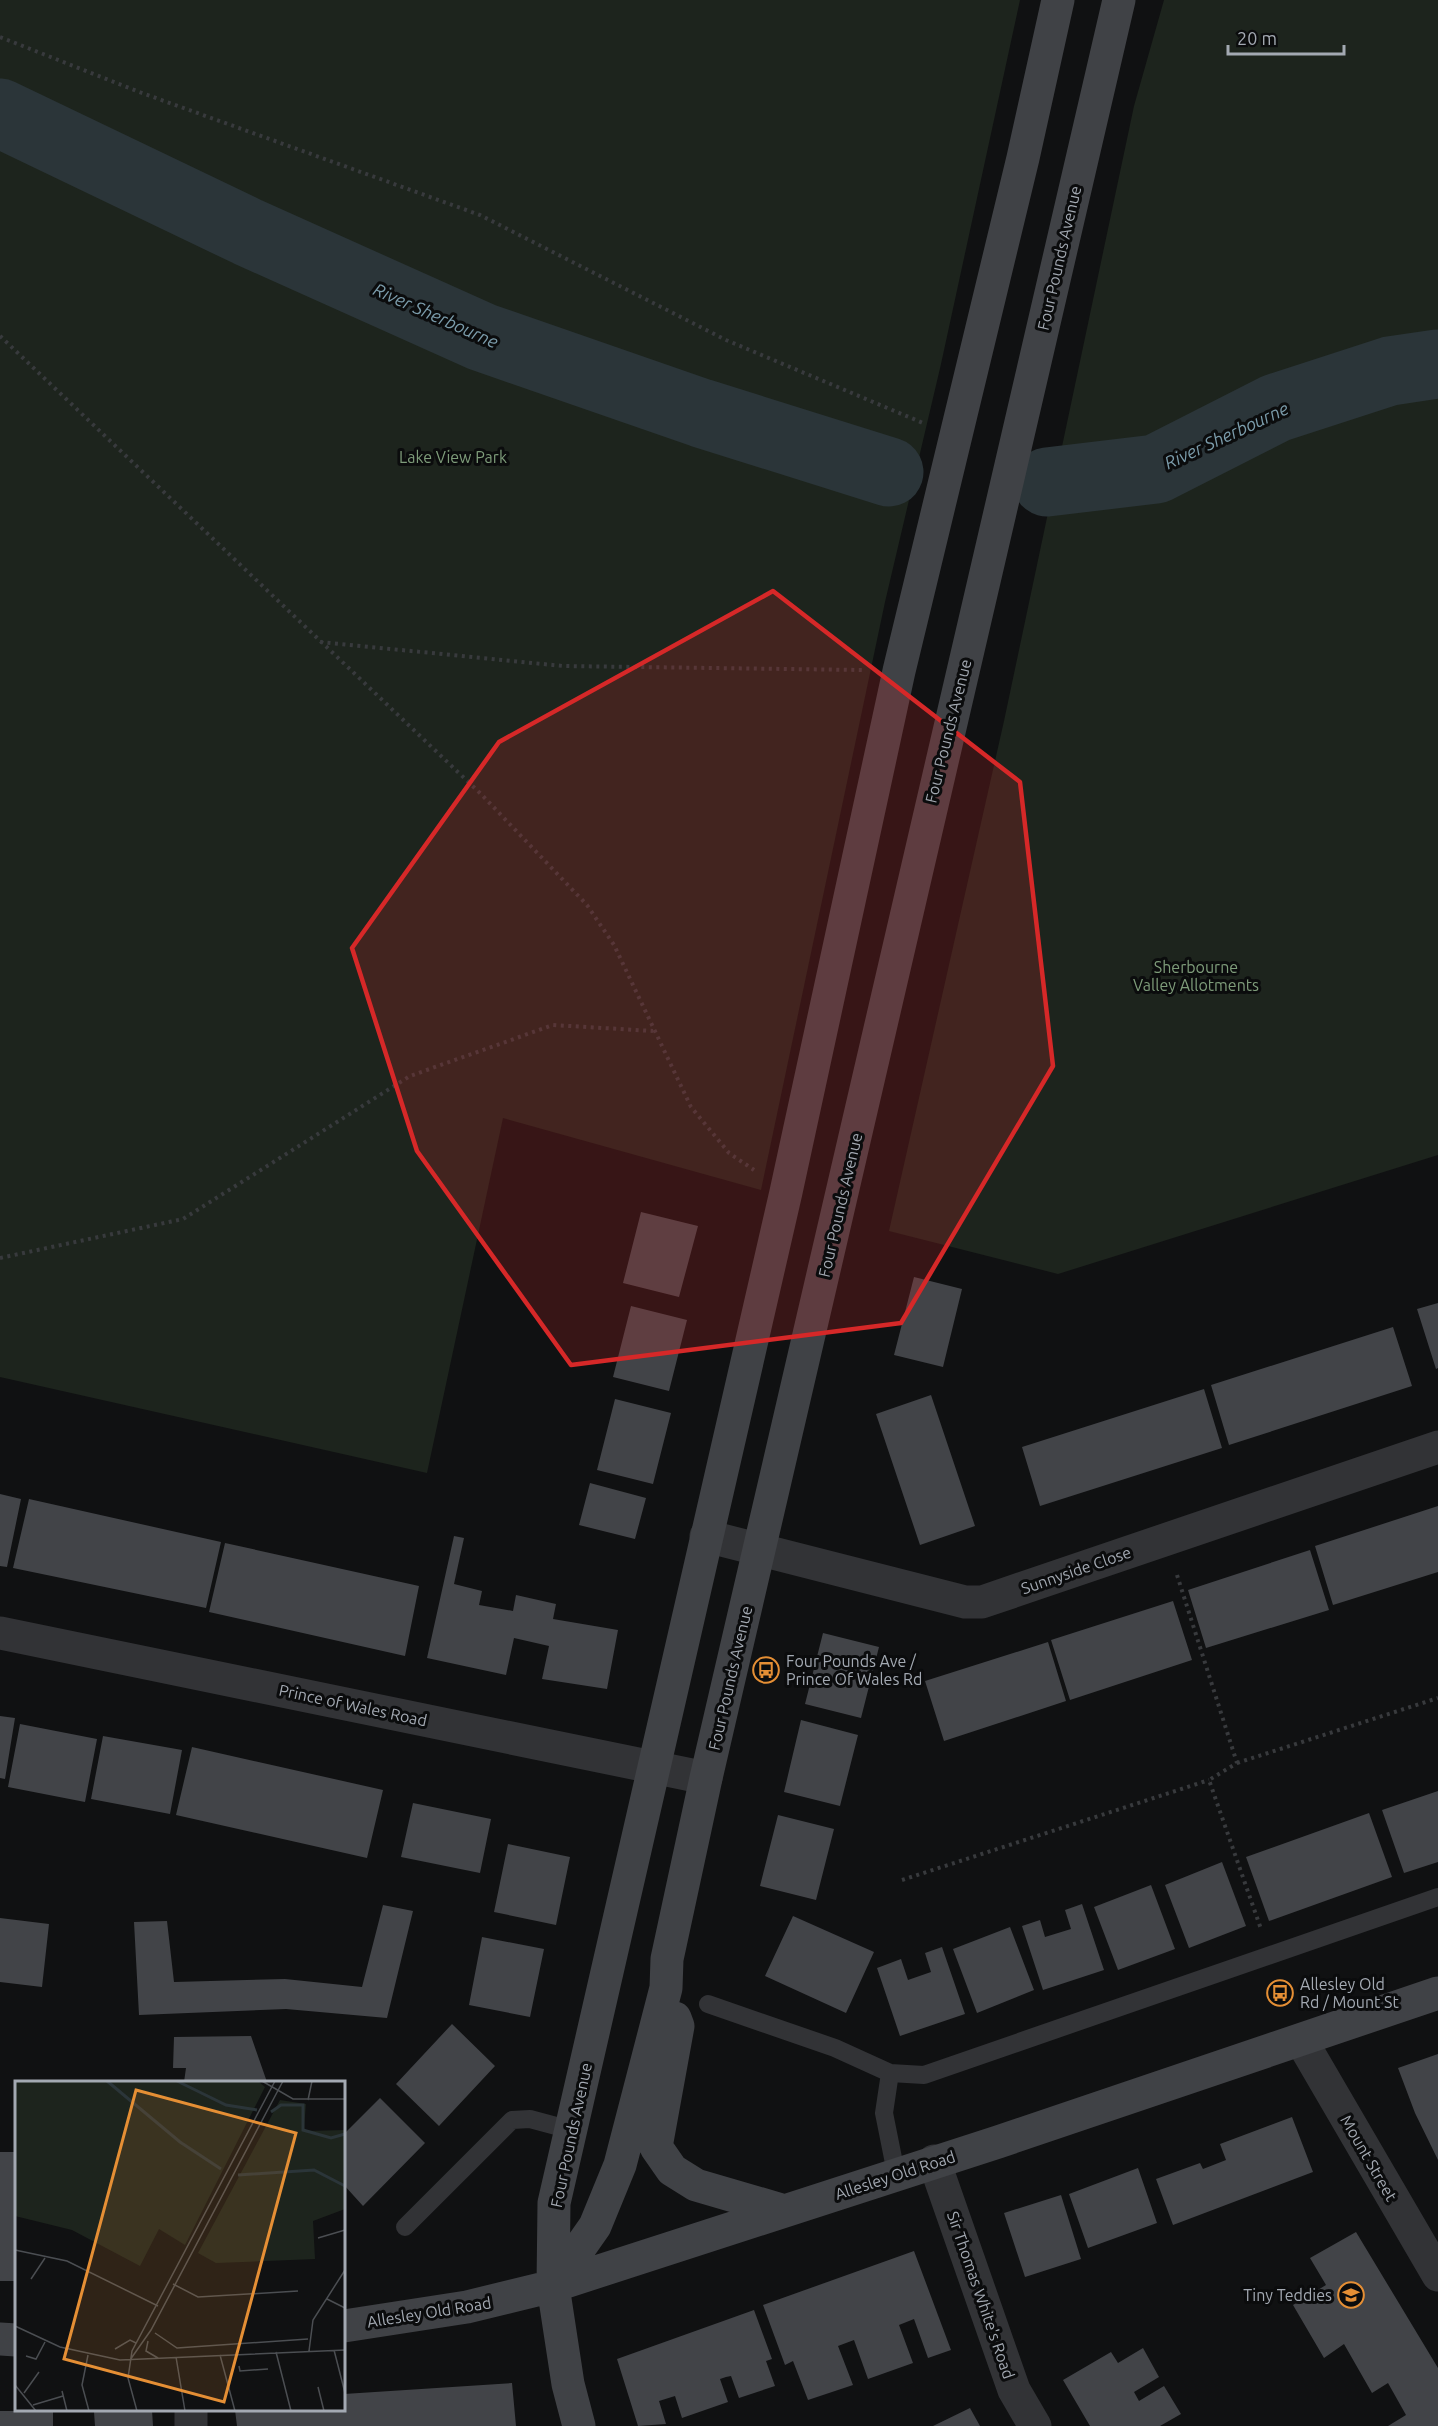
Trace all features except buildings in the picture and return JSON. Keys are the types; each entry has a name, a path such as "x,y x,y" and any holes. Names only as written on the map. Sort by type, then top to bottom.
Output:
{"main road":[{"name":"Four Pounds Avenue","path":"553,2286 554,2203 786,1192 899,671 1021,170 1058,0"},
{"name":"Four Pounds Avenue","path":"553,2286 595,2226 620,2165 666,1988 667,1959 706,1778 1119,0"},
{"path":"666,1988 678,2025 656,2147 672,2170 696,2185 785,2211"},
{"name":"Allesley Old Road","path":"345,2326 467,2307 553,2286 1438,1994"},
{"path":"553,2286 568,2384 579,2426"},
{"path":"0,2339 15,2340"}],"street":[{"name":"Sunnyside Close","path":"706,1536 965,1602 982,1602 1438,1446"},
{"name":"Prince of Wales Road","path":"0,1633 706,1778"},
{"name":"Mount Street","path":"1301,2040 1438,2276"},
{"name":"Sir Thomas White's Road","path":"934,2161 1014,2390 1035,2426"}],"lane":[{"path":"708,2004 835,2048 890,2073 924,2075 1438,1897"},
{"path":"890,2073 884,2114 896,2173"},
{"path":"405,2226 512,2120 530,2119 571,2130"}],"path":[{"path":"0,37 142,93 480,215 726,340 956,437"},
{"path":"0,336 481,794 586,905 614,945 691,1107 729,1153 786,1192"},
{"path":"320,642 563,666 899,671"},
{"path":"0,1258 183,1219 410,1076 553,1025 653,1031"},
{"path":"1175,1569 1237,1763"},
{"path":"902,1880 1209,1780 1237,1763 1438,1698"},
{"path":"1209,1780 1251,1902"}],"highlighted area":[{"path":"773,591 1020,782 1053,1066 901,1323 571,1365 417,1151 352,948 499,742"}],"green space":[{"name":"Lake View Park","path":"0,0 1020,0 941,364 885,602 761,1190 503,1118 427,1473 0,1377"},
{"name":"Sherbourne Valley Allotments","path":"1164,0 1438,0 1438,1155 1058,1274 889,1231 1004,721 1134,106"}],"waterway":[{"name":"River Sherbourne","path":"0,113 248,232 482,337 701,413 889,472"},
{"name":"River Sherbourne","path":"1047,482 1156,469 1276,408 1390,371 1438,364"}],"place":[{"name":"Four Pounds Ave / Prince Of Wales Rd","path":"766,1670"},
{"name":"Allesley Old Rd / Mount St","path":"1280,1993"},
{"name":"Tiny Teddies","path":"1351,2295"}]}
